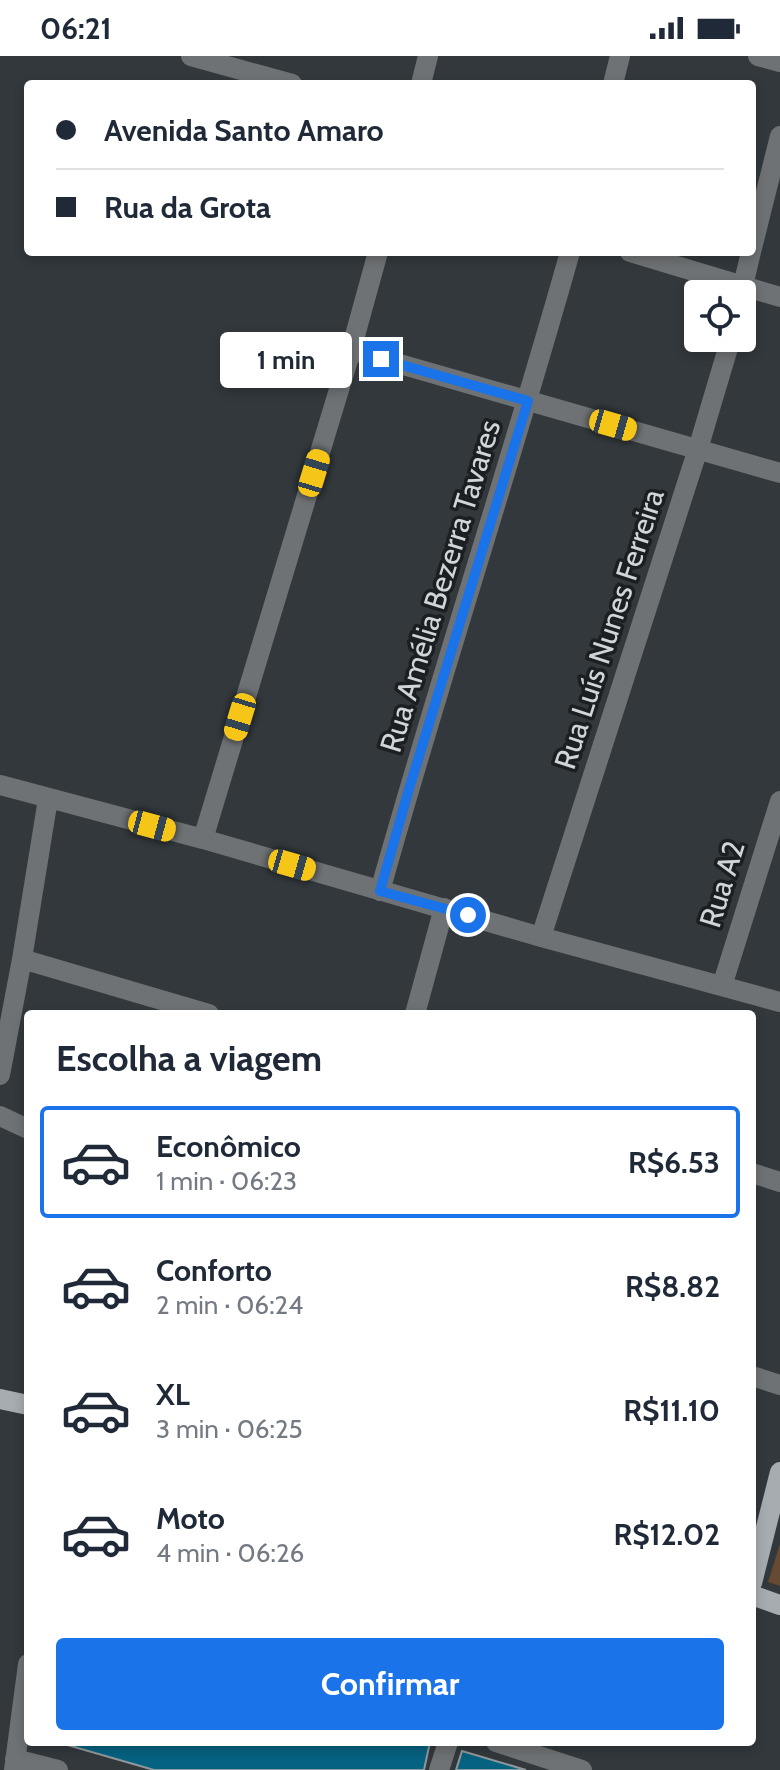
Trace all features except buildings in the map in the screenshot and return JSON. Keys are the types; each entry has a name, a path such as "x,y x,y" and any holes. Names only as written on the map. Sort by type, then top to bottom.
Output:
{"main road":[{"path":"0,1399 24,1404"},
{"path":"756,1567 780,1472"},
{"path":"756,1596 780,1605"}],"street":[{"path":"191,56 239,63 282,80"},
{"path":"422,80 428,56"},
{"path":"614,80 620,56"},
{"path":"758,56 780,62"},
{"path":"756,234 780,136"},
{"path":"203,839 377,256"},
{"name":"Rua Amélia Bezerra Tavares","path":"380,891 569,256"},
{"path":"641,256 710,280"},
{"path":"745,280 751,256"},
{"path":"756,293 780,297"},
{"path":"351,350 780,473"},
{"name":"Rua Luís Nunes Ferreira","path":"541,937 727,352"},
{"path":"0,785 780,1002"},
{"path":"0,1075 48,799"},
{"name":"Rua A2","path":"722,986 780,801"},
{"path":"416,1010 444,908"},
{"path":"22,959 195,1010"},
{"path":"0,1116 24,1127"},
{"path":"756,1174 780,1182"},
{"path":"756,1377 780,1385"},
{"path":"24,1693 14,1764 58,1770"},
{"path":"439,1770 447,1746"},
{"path":"508,1746 582,1770"}],"shaded area":[{"path":"780,1544 780,1586 768,1582"}],"route":[{"path":"381,359 528,401 380,891 468,915"}]}
